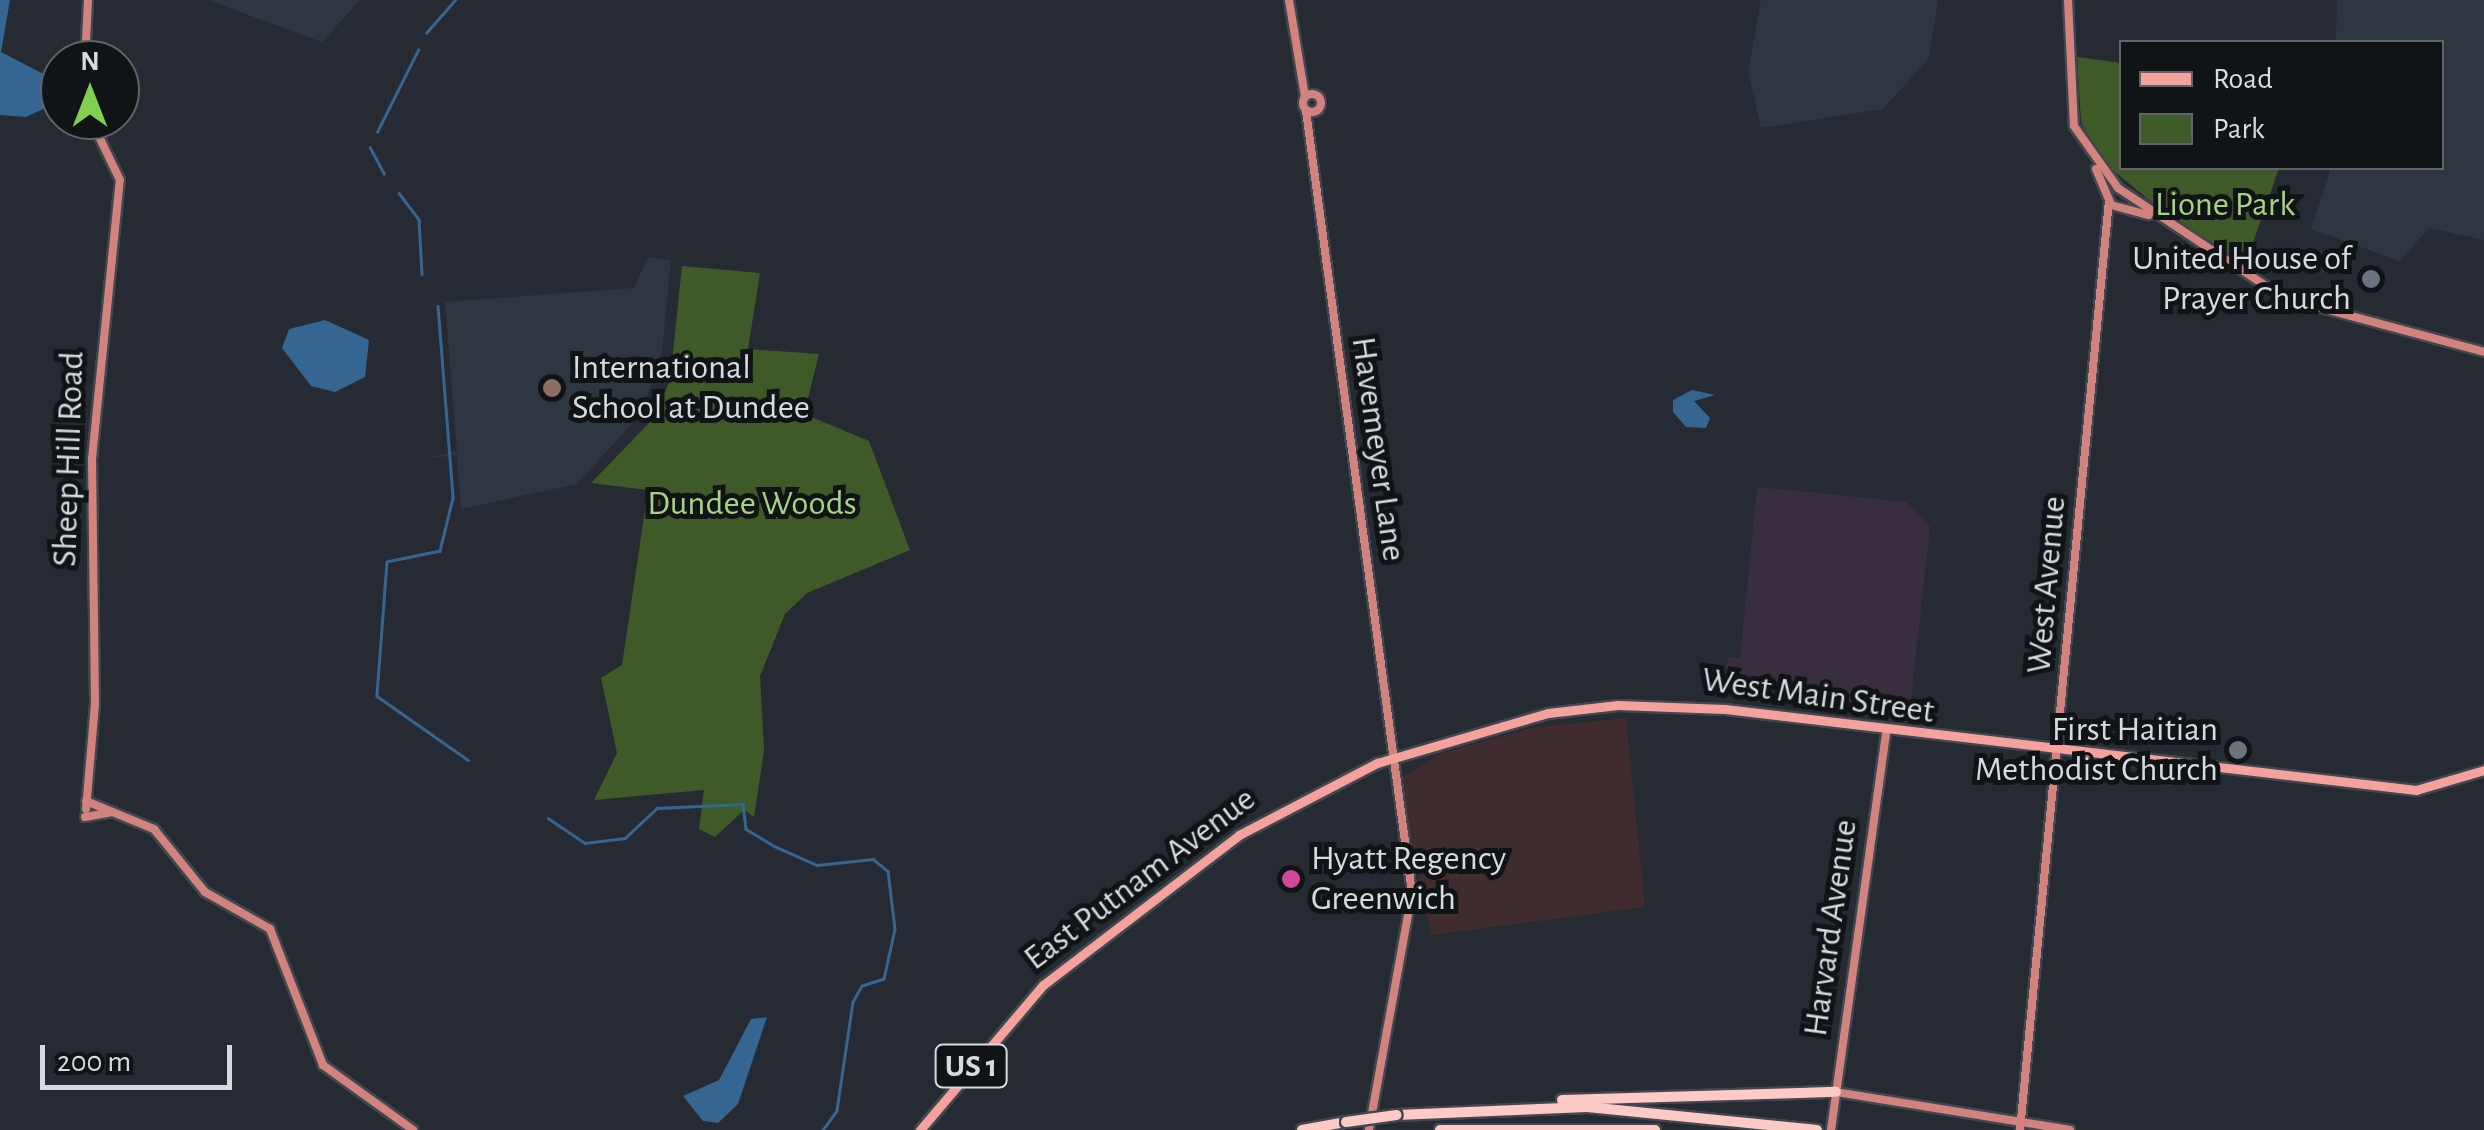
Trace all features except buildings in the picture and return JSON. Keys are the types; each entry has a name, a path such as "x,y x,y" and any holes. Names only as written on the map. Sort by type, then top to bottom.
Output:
{"highway":[{"path":"1302,1130 1396,1115 1493,1107 1836,1092"},
{"path":"1493,1107 1646,1110 1817,1130"},
{"path":"1440,1130 1536,1125 1656,1130"},
{"path":"1536,1125 1578,1130"}],"main road":[{"name":"West Main Street","path":"1445,744 1548,713 1618,704 1725,709 1886,734 2416,790 2484,770"},
{"name":"East Putnam Avenue","path":"920,1130 1056,974 1282,807 1392,759 1445,744"}],"street":[{"path":"86,40 88,0"},
{"path":"1289,0 1299,61 1305,97 1316,95 1299,61"},
{"path":"2068,0 2072,118 2121,207 2154,216"},
{"name":"Havemeyer Lane","path":"1310,147 1318,111 1316,95"},
{"name":"Havemeyer Lane","path":"1305,97 1413,910 1368,1130"},
{"path":"1306,111 1318,111"},
{"name":"Sheep Hill Road","path":"86,809 95,704 92,459 120,180 101,140"},
{"path":"2112,194 2128,196 2284,298 2484,352"},
{"name":"West Avenue","path":"2021,1125 2112,194"},
{"name":"West Avenue","path":"2108,224 2128,196"},
{"name":"Harvard Avenue","path":"1831,1130 1886,734"},
{"path":"86,809 112,812 154,829 205,892 270,929 323,1064 413,1130"},
{"path":"86,809 112,812"},
{"path":"1836,1092 2070,1130"}],"shaded area":[{"path":"208,0 360,0 322,42"},
{"path":"1761,0 1938,0 1929,58 1883,109 1761,128 1748,72"},
{"path":"2337,0 2484,0 2484,240 2429,228 2400,261 2311,229 2330,170 2444,170 2444,40 2336,40"},
{"name":"International School at Dundee","path":"648,257 671,260 661,359 639,416 577,484 461,509 457,455 423,459 457,451 445,302 634,288"},
{"path":"1757,487 1906,502 1930,527 1908,725 1723,691 1728,657 1740,658"},
{"path":"1626,718 1645,907 1431,935 1399,780 1442,753 1530,728"}],"green space":[{"name":"Lione Park","path":"2077,57 2119,63 2119,170 2278,170 2249,254 2237,259 2176,222 2103,162 2081,122"},
{"name":"Dundee Woods","path":"682,266 760,273 748,349 819,354 804,414 869,441 910,550 807,593 785,614 760,676 764,751 754,817 744,810 715,837 699,829 704,790 594,800 617,753 601,678 622,665 648,490 591,483 651,421 670,381"}],"water":[{"path":"0,0 10,0 1,52 40,72 40,110 26,117 0,115"},
{"path":"325,320 369,340 365,377 335,392 311,386 282,348 289,329"},
{"path":"1692,390 1715,395 1694,401 1710,418 1706,428 1686,427 1673,412 1673,400"},
{"path":"767,1017 738,1104 718,1123 703,1121 683,1096 719,1080 751,1019"}],"waterway":[{"path":"426,33 455,0"},
{"path":"377,132 418,50"},
{"path":"370,147 384,173"},
{"path":"399,193 419,220 422,274"},
{"path":"438,306 453,498 440,551 387,562 377,696 468,760"},
{"path":"548,818 585,843 625,838 657,808 743,804 746,829 774,846 817,865 873,859 888,871 895,929 884,979 862,986 853,1002 837,1111 823,1130"}],"place":[{"name":"United House of Prayer Church","path":"2371,279"},
{"name":"International School at Dundee","path":"552,388"},
{"name":"First Haitian Methodist Church","path":"2238,750"},
{"name":"Hyatt Regency Greenwich","path":"1291,879"}]}
